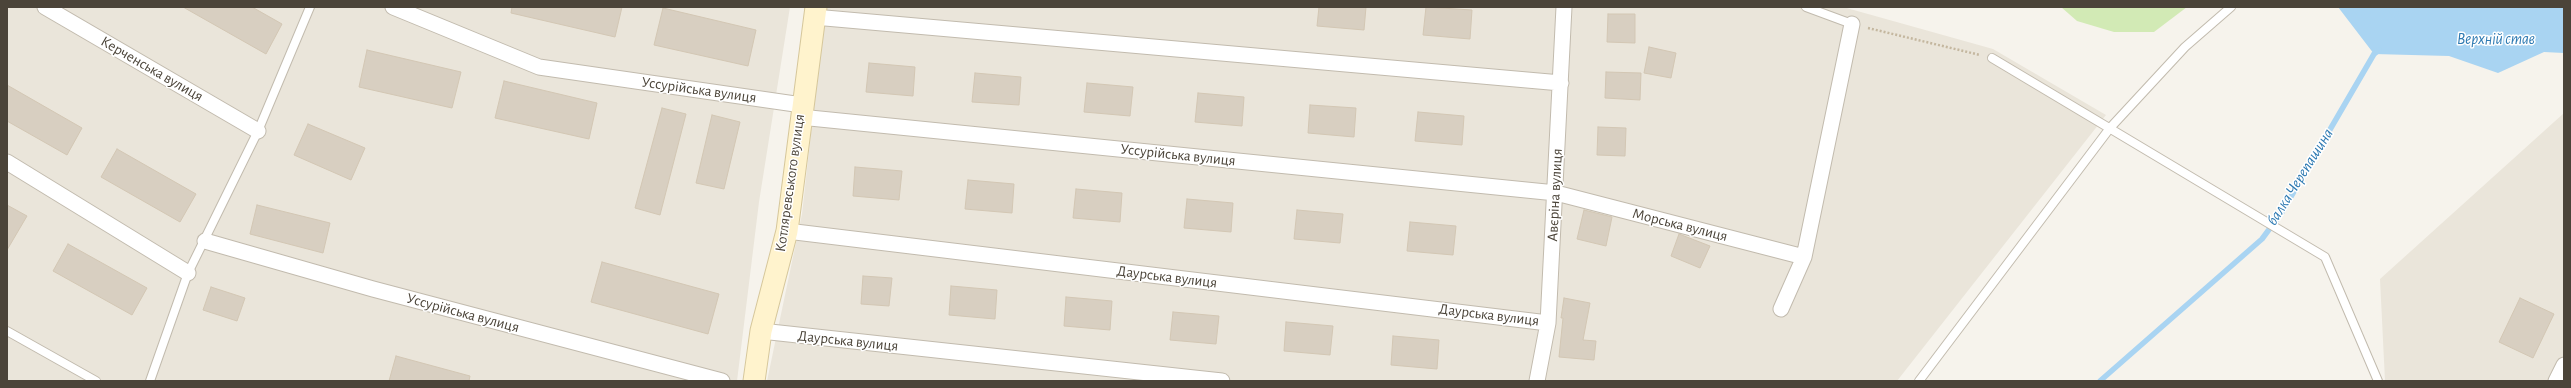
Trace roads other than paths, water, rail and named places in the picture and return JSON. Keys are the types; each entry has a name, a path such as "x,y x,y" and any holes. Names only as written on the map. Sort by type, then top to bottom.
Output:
{"street":[{"name":"Керченська вулиця","path":"45,7 258,131"},
{"name":"Уссурійська вулиця","path":"393,7 538,67 801,111 1556,193"},
{"name":"Авєріна вулиця","path":"1537,381 1548,322 1556,193 1564,7"},
{"name":"Котляревського вулиця","path":"754,381 761,331 787,231 801,111 815,12"},
{"path":"815,12 1561,83"},
{"path":"1781,309 1804,257 1852,24"},
{"path":"7,162 188,272"},
{"name":"Морська вулиця","path":"1556,193 1804,257"},
{"name":"Даурська вулиця","path":"787,231 1548,322"},
{"name":"Уссурійська вулиця","path":"205,241 373,289 722,381"},
{"name":"Даурська вулиця","path":"761,331 1222,381"},
{"path":"2556,381 2564,365"}],"lane":[{"path":"150,381 188,272 205,241 258,131 310,7"},
{"path":"1806,7 1852,24"},
{"path":"1919,381 2110,128 2185,47 2231,7"},
{"path":"1992,58 2325,257 2378,381"},
{"path":"7,331 96,381"}],"water":[{"name":"Верхній став","path":"2338,7 2564,7 2564,53 2544,52 2498,73 2449,56 2374,54"}],"waterway":[{"name":"балка Черепашина","path":"2100,381 2262,239 2282,212 2374,54 2379,50"}]}
